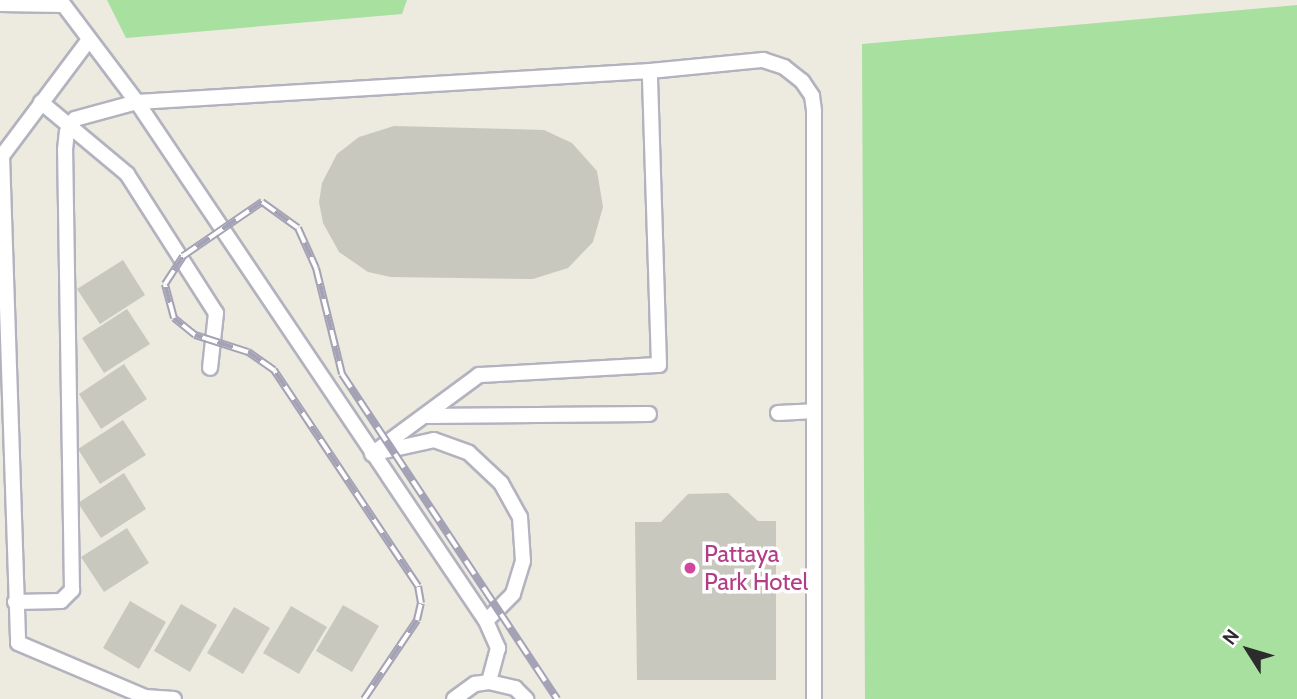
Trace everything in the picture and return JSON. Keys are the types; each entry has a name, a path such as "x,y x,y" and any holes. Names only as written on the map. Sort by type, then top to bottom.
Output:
{"lane":[{"path":"0,4 61,3 137,102 486,621 498,648 489,682"},
{"path":"88,41 2,156 18,643 145,697 174,699"},
{"path":"15,602 61,601 72,590 65,150 70,125 81,116 137,102 650,71 763,60 784,67 802,81 812,96 814,699"},
{"path":"372,454 479,375 659,365 650,71"},
{"path":"41,102 127,174 216,313 210,368"},
{"path":"778,413 814,411"},
{"path":"425,416 649,414"},
{"path":"372,454 434,440 469,453 501,483 520,517 523,561 513,594 486,621"},
{"path":"454,699 475,684 489,682 515,688 526,699"}],"green space":[{"path":"107,0 407,0 402,14 126,38"},
{"path":"1297,5 1297,699 865,699 862,44"}],"building":[{"path":"394,126 544,130 572,143 597,171 603,207 593,242 568,268 533,279 391,277 368,272 339,252 323,223 319,202 322,183 337,154 359,137"},
{"path":"123,260 145,295 100,324 77,289"},
{"path":"127,309 150,344 104,373 82,338"},
{"path":"124,364 147,399 101,429 79,394"},
{"path":"123,420 146,455 100,484 78,449"},
{"path":"124,473 146,509 101,538 78,503"},
{"path":"728,493 758,521 776,521 776,680 637,680 635,522 661,522 688,494"},
{"path":"127,528 149,563 104,592 81,557"},
{"path":"130,601 166,622 139,669 103,648"},
{"path":"181,604 217,625 190,672 154,651"},
{"path":"343,605 379,626 352,672 316,651"},
{"path":"291,606 327,627 299,674 263,653"},
{"path":"234,607 270,628 243,674 207,653"}],"railway":[{"path":"364,699 417,620 421,603 418,586 274,370 248,352 195,335 174,318 165,284 183,256 262,202 298,228 316,268 342,374 557,699"}],"place":[{"name":"Pattaya Park Hotel","path":"690,568"}]}
